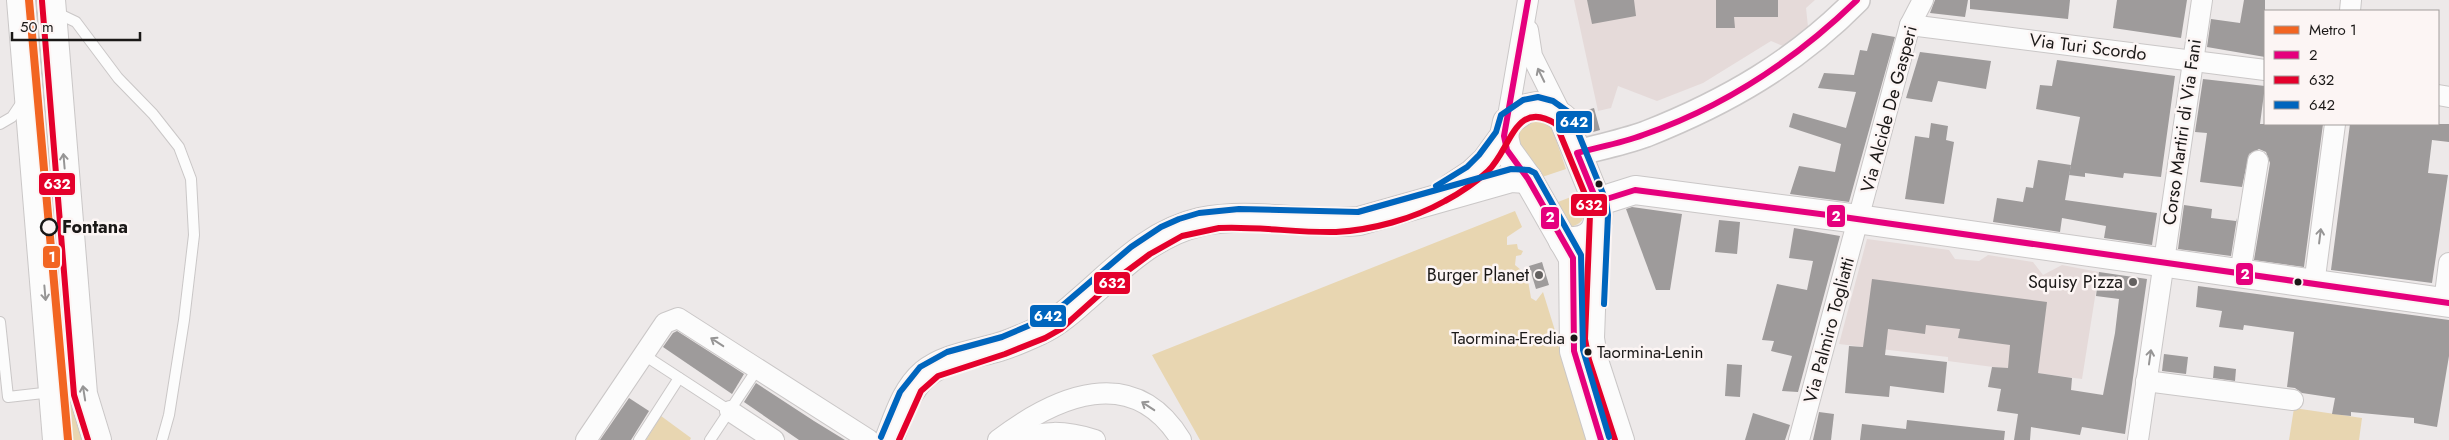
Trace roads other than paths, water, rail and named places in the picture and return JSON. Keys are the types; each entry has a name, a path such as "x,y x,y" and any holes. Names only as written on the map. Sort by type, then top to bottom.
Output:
{"main road":[{"path":"20,0 57,440"},
{"path":"53,4 83,394 97,440"},
{"path":"1428,200 1472,174 1495,150 1505,129 1527,108 1537,106 1549,109 1563,118 1577,154 1605,207"},
{"path":"1505,129 1507,150 1528,179 1573,258 1574,351 1602,440"},
{"path":"888,440 914,386 932,368 1002,346 1041,330 1067,312 1135,253 1179,228 1200,222 1222,219 1251,218 1336,223 1358,220 1511,178 1528,179"},
{"path":"1563,241 1576,242 1589,236 1605,207 1634,190 2446,302"}],"street":[{"path":"1577,154 1645,134 1742,89 1788,61 1835,22 1856,0"},
{"name":"Via Alcide De Gasperi","path":"1859,220 1910,25 1923,0"},
{"name":"Corso Martiri di Via Fani","path":"2138,440 2191,60 2202,0"},
{"path":"1527,9 1532,56 1563,118"},
{"path":"1505,129 1527,9"},
{"name":"Via Turi Scordo","path":"1910,25 2264,70"},
{"path":"2314,284 2335,125"},
{"path":"2240,274 2258,161"},
{"path":"1605,207 1594,338 1597,357 1624,440"},
{"name":"Via Palmiro Togliatti","path":"1799,440 1859,220"},
{"path":"2446,302 2449,263"},
{"path":"586,440 665,324 673,319 685,321 869,440"},
{"path":"2146,381 2293,400"},
{"path":"998,440 1020,424 1060,402 1078,396 1108,393 1123,394 1150,406 1182,440"},
{"path":"730,411 774,440"},
{"path":"1013,440 1048,431 1063,432 1096,440"}],"lane":[{"path":"53,4 76,22 118,78 153,114 179,147 191,179 194,235 184,320 169,414 162,440"},
{"path":"0,124 12,117 29,92"},
{"path":"0,322 8,397 53,392"},
{"path":"644,355 730,411"},
{"path":"710,440 758,368"},
{"path":"639,440 679,378"}],"metro line":[{"name":"1","path":"29,0 68,440"}],"place":[{"name":"Fontana","path":"49,227"},
{"name":"Burger Planet","path":"1539,275"},
{"name":"Squisy Pizza","path":"2133,282"},
{"name":"Taormina-Eredia","path":"1574,338"},
{"name":"Taormina-Lenin","path":"1588,352"}]}
